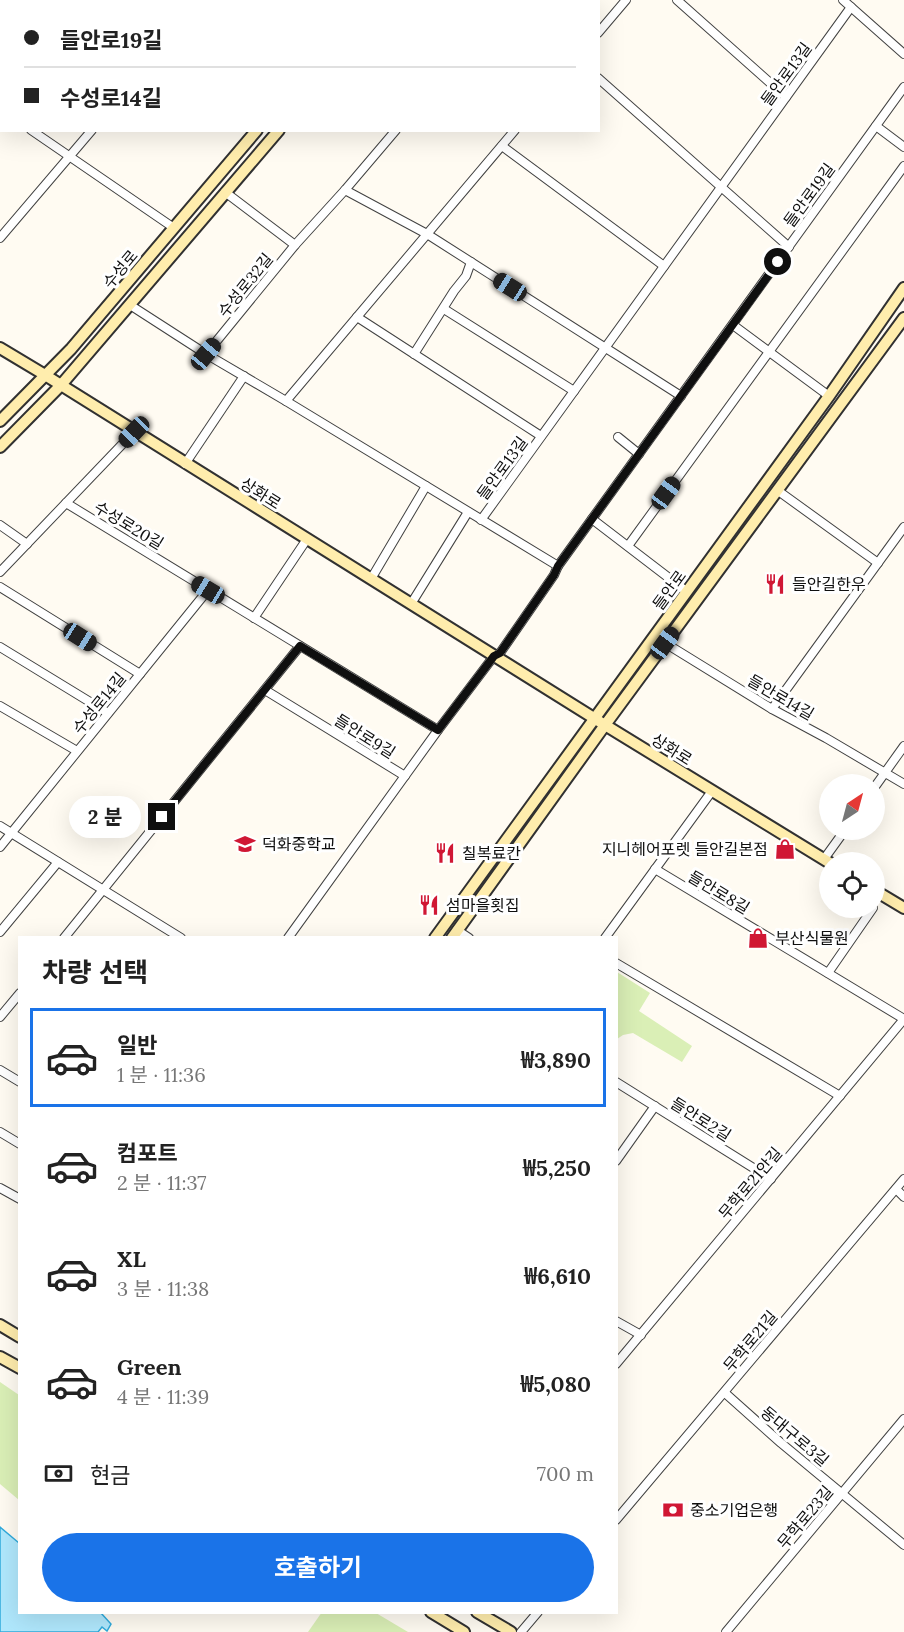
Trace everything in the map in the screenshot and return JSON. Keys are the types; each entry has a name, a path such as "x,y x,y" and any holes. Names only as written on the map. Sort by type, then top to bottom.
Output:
{"main road":[{"name":"수성로","path":"0,421 71,349 254,132"},
{"name":"수성로","path":"0,447 61,385 277,132"},
{"name":"들안로","path":"436,936 829,396 904,288"},
{"name":"들안로","path":"454,934 904,318"},
{"name":"상화로","path":"0,348 819,856"},
{"path":"885,897 904,909"},
{"path":"0,1325 18,1336"},
{"path":"0,1357 18,1367"},
{"path":"434,1614 464,1632"},
{"path":"480,1614 511,1632"}],"street":[{"path":"600,31 626,0"},
{"path":"677,0 786,97"},
{"path":"843,0 904,54"},
{"name":"들안로13길","path":"558,566 481,520 851,7"},
{"path":"600,80 789,247"},
{"name":"들안로19길","path":"592,519 904,87"},
{"path":"876,126 904,147"},
{"path":"34,132 174,228"},
{"path":"0,238 90,132"},
{"name":"수성로32길","path":"206,354 295,245 394,132"},
{"path":"286,401 513,132"},
{"path":"502,146 664,266"},
{"path":"627,546 904,166"},
{"path":"345,190 427,234 681,396"},
{"path":"225,192 295,245"},
{"path":"414,354 466,276 471,262"},
{"name":"수성로","path":"130,305 206,354"},
{"path":"444,309 574,391"},
{"path":"357,317 541,436"},
{"path":"733,325 829,396"},
{"path":"206,354 481,520"},
{"path":"185,464 244,376"},
{"path":"0,572 134,432"},
{"path":"618,437 639,454"},
{"path":"371,579 426,486"},
{"path":"777,490 878,564"},
{"name":"수성로20길","path":"66,503 438,730"},
{"path":"411,604 468,512"},
{"path":"405,776 494,656 500,653 592,519 686,591"},
{"path":"0,525 27,544"},
{"path":"772,709 904,527"},
{"path":"254,618 307,539"},
{"path":"0,587 140,674"},
{"name":"수성로14길","path":"0,847 208,590"},
{"name":"들안로14길","path":"665,643 772,709 904,784"},
{"path":"66,936 300,646"},
{"path":"0,648 108,713"},
{"name":"들안로9길","path":"265,690 405,776 289,936"},
{"path":"0,706 77,751"},
{"path":"885,773 904,746"},
{"path":"606,936 712,790"},
{"path":"0,826 178,936"},
{"path":"0,932 58,862"},
{"name":"들안로8길","path":"655,869 904,1019"},
{"path":"828,973 866,918"},
{"path":"618,964 840,1096"},
{"path":"0,1017 18,995"},
{"name":"무학로21안길","path":"618,1363 904,1019"},
{"path":"0,1070 18,1081"},
{"name":"들안로2길","path":"618,1083 771,1179"},
{"path":"618,1158 655,1106"},
{"path":"0,1132 18,1143"},
{"name":"무학로21길","path":"618,1518 904,1179"},
{"path":"0,1188 18,1198"},
{"path":"896,1189 904,1197"},
{"path":"618,1322 641,1335"},
{"name":"동대구로3길","path":"724,1393 904,1545"},
{"name":"무학로23길","path":"726,1632 904,1419"},
{"path":"521,1632 536,1614"}],"green space":[{"path":"618,973 650,993 639,1011 692,1046 682,1062 633,1033 618,1038"},
{"path":"0,1382 18,1394 18,1499 0,1484"},
{"path":"321,1614 378,1614 408,1632 308,1632"}],"water":[{"path":"0,1527 18,1542 18,1614 102,1614 111,1624 107,1631 102,1627 98,1632 0,1632"}],"place":[{"name":"들안길한우","path":"775,584"},
{"name":"덕화중학교","path":"245,844"},
{"name":"지니헤어포렛 들안길본점","path":"785,849"},
{"name":"칠복료칸","path":"445,853"},
{"name":"섬마을횟집","path":"429,905"},
{"name":"부산식물원","path":"758,938"},
{"name":"중소기업은행","path":"673,1510"}],"route":[{"path":"162,817 300,646 438,730 494,656 500,653 558,566 778,262"}]}
